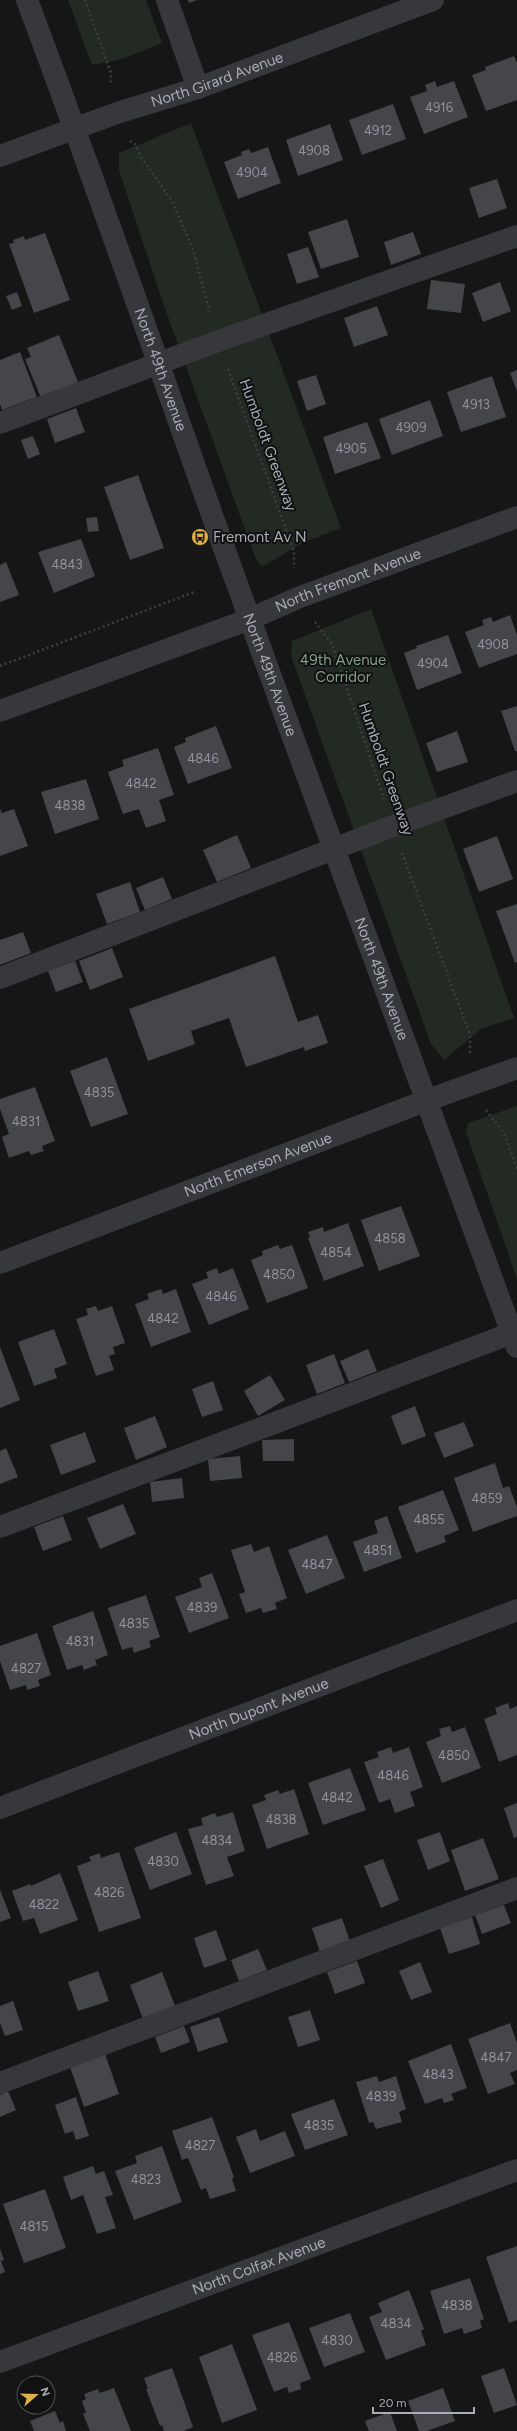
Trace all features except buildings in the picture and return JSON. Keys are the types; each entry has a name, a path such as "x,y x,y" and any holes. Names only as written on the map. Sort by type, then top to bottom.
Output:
{"street":[{"name":"North 49th Avenue","path":"27,0 75,128 250,619 336,849 425,1101 515,1337"},
{"path":"167,0 198,88"},
{"name":"North Girard Avenue","path":"0,156 75,128 198,88 432,0"},
{"path":"0,424 218,341 517,236"},
{"name":"North Fremont Avenue","path":"0,711 250,619 300,596 517,517"},
{"path":"0,978 393,826 517,781"},
{"name":"North Emerson Avenue","path":"0,1263 425,1101 517,1068"},
{"path":"0,1527 515,1337"},
{"name":"North Dupont Avenue","path":"0,1808 517,1610"},
{"path":"0,2083 517,1888"},
{"name":"North Colfax Avenue","path":"0,2362 517,2170"}],"path":[{"path":"85,0 111,73 110,92"},
{"name":"Humboldt Greenway","path":"126,138 135,144 141,157 172,201 192,250 218,341 294,552 294,577 300,596 308,614 332,644 393,826 470,1035 469,1069 482,1105 504,1133 517,1170"},
{"path":"0,666 194,592"}],"green space":[{"path":"68,0 146,0 162,43 119,60 92,65"},
{"path":"191,123 341,528 302,543 262,567 255,557 163,303 119,170 119,153"},
{"name":"49th Avenue Corridor","path":"371,609 514,1018 481,1029 444,1060 431,1044 291,656 292,641"},
{"path":"517,1106 517,1279 466,1132 468,1123"}],"place":[{"name":"Fremont Av N","path":"200,537"}]}
